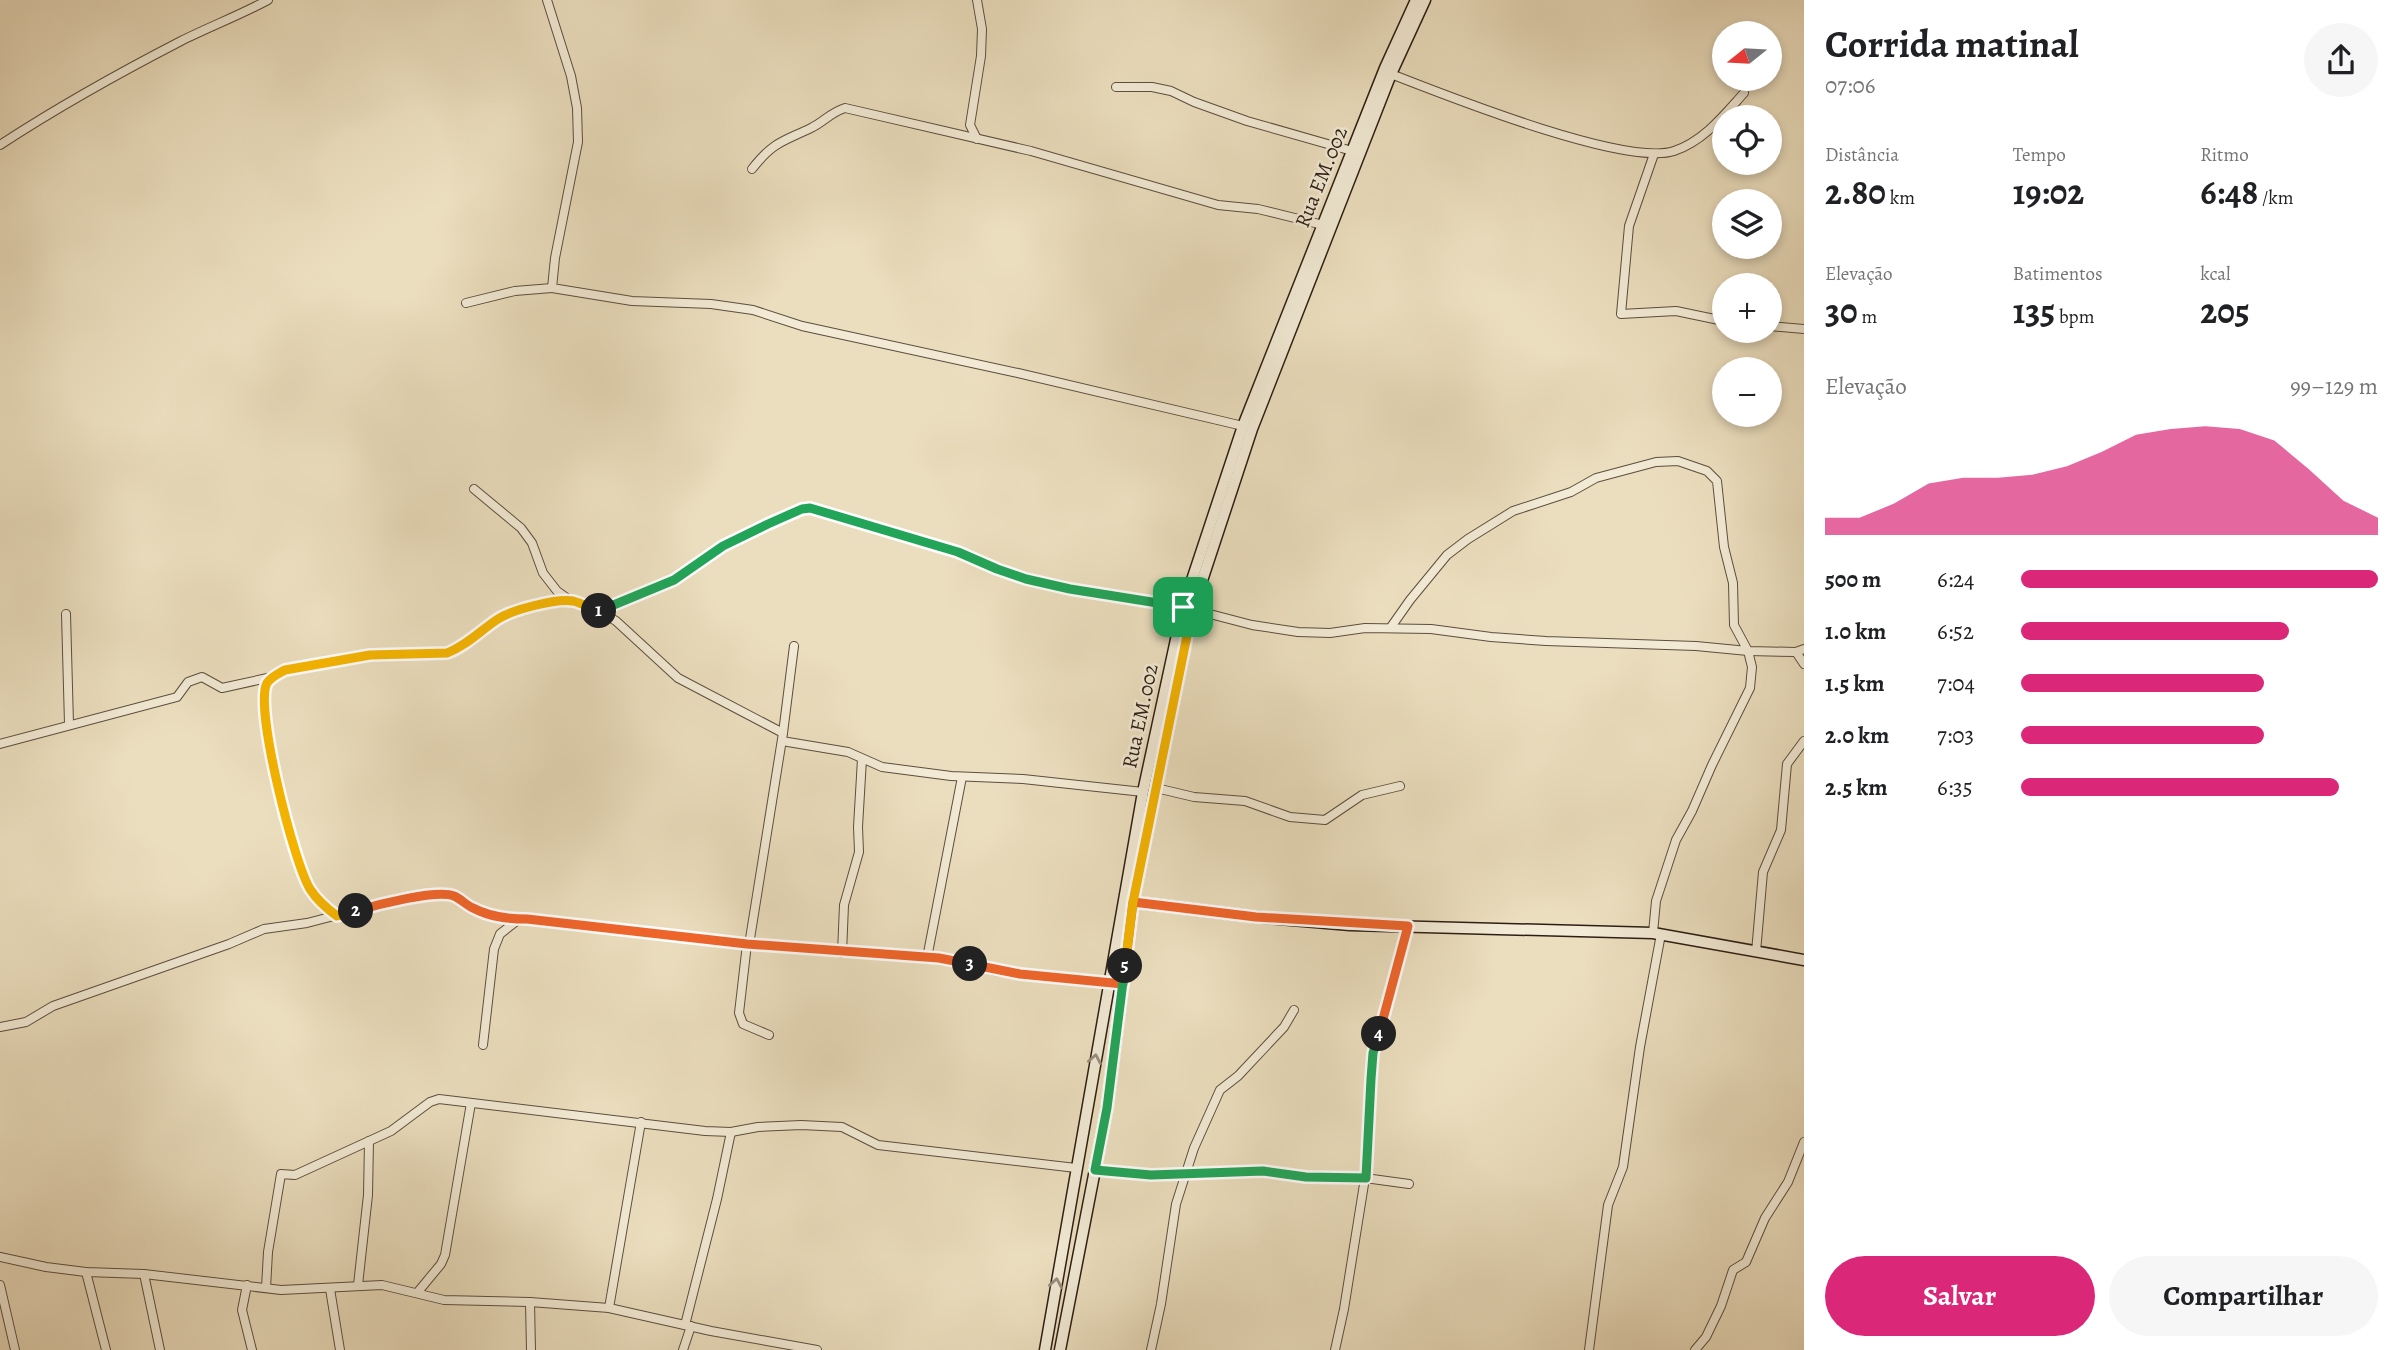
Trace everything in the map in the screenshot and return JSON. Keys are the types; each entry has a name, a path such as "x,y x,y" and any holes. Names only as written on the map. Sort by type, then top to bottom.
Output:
{"street":[{"path":"0,145 58,107 107,80 268,0"},
{"path":"547,0 571,76 577,108 578,142 555,258 552,288"},
{"path":"977,0 982,29 981,55 970,125 977,139"},
{"name":"Rua EM.002","path":"1045,1350 1143,792 1187,609 1243,426 1385,68 1416,0"},
{"name":"Rua EM.002","path":"1060,1350 1107,1108 1133,902 1187,609 1252,429 1391,74 1425,0"},
{"path":"1391,74 1490,111 1592,142 1654,154 1673,151 1693,142 1713,127 1744,93"},
{"path":"1116,87 1152,87 1171,91 1247,121 1352,151"},
{"path":"752,169 766,150 814,127 833,111 845,108 1031,151 1218,205 1258,209 1323,225"},
{"path":"1654,154 1629,226 1621,314 1676,311 1712,318"},
{"path":"466,303 515,290 552,288 632,301 711,304 753,310 802,326 1243,426"},
{"path":"1782,327 1804,329"},
{"path":"1391,627 1447,555 1495,521 1533,503 1571,492 1596,478 1656,462 1678,461 1707,471 1717,481 1724,547 1733,583 1734,625 1738,637 1748,651 1752,667 1750,688 1676,840 1656,901 1657,934 1623,1167 1608,1205 1589,1350"},
{"path":"474,489 521,528 532,543 543,573 557,591 571,601 601,611 617,621 678,678 782,737 848,752 882,766 962,777 1023,779 1143,792"},
{"path":"601,611 674,580 723,546 802,509 810,508 958,552 1026,579 1187,609 1252,625 1298,632 1330,633 1391,627 1532,640 1696,646 1748,651 1800,651 1804,664"},
{"path":"0,744 177,697 187,682 202,677 222,688 272,677 285,670 370,655 447,653 456,650 498,619 514,611 571,601"},
{"path":"66,614 69,724"},
{"path":"769,1035 743,1024 739,1013 794,646"},
{"path":"272,677 266,684 264,699 274,766 297,860 310,888 327,909 337,916"},
{"path":"1756,952 1763,872 1781,830 1787,764 1804,741"},
{"path":"842,953 844,905 859,852 862,759"},
{"path":"927,958 962,777"},
{"path":"1156,788 1194,797 1245,801 1290,817 1325,820 1362,795 1400,786"},
{"path":"0,1027 26,1022 53,1006 264,929 307,923 384,903 440,894 453,895 470,907 489,915 748,945 927,958 995,971 1123,984"},
{"path":"1133,902 1256,917 1408,926 1657,934 1804,960"},
{"path":"483,1045 494,949 500,934 520,919"},
{"path":"1335,1350 1345,1309 1366,1178 1373,1053 1408,926"},
{"path":"1150,1350 1161,1304 1176,1204 1194,1148 1220,1090 1238,1076 1284,1027 1294,1010"},
{"path":"266,1287 268,1252 281,1174 295,1175 391,1131 430,1102 446,1098 664,1127 731,1132 758,1127 842,1127 878,1144 1076,1168"},
{"path":"417,1293 441,1264 445,1255 471,1103"},
{"path":"609,1308 641,1122"},
{"path":"683,1350 731,1132"},
{"path":"358,1285 368,1195 369,1141"},
{"path":"1695,1350 1706,1337 1721,1306 1733,1270 1746,1262 1765,1218 1788,1182 1804,1142"},
{"path":"1095,1170 1151,1175 1263,1171 1306,1177 1366,1178 1409,1184"},
{"path":"0,1257 86,1272 144,1275 281,1290 330,1289 358,1285 401,1288 443,1300 530,1302 609,1308 817,1350"},
{"path":"86,1272 106,1350"},
{"path":"144,1275 160,1350"},
{"path":"0,1285 1,1301 15,1350"},
{"path":"247,1285 242,1310 251,1350"},
{"path":"330,1289 340,1350"},
{"path":"530,1302 531,1350"}],"route":[{"path":"1183,607 1070,589 1026,579 958,552 810,508 802,509 723,546 674,580 601,611 571,601 533,606 498,619 456,650 447,653 370,655 285,670 266,684 264,699 274,766 297,860 317,899 337,916 384,903 440,894 453,895 470,907 506,919 527,919 786,948 939,958 995,971 1020,974 1123,984 1133,902 1256,917 1350,925 1408,926 1373,1053 1366,1178 1306,1177 1263,1171 1151,1175 1095,1170 1107,1108 1133,902 1192,611 1183,607"}]}
